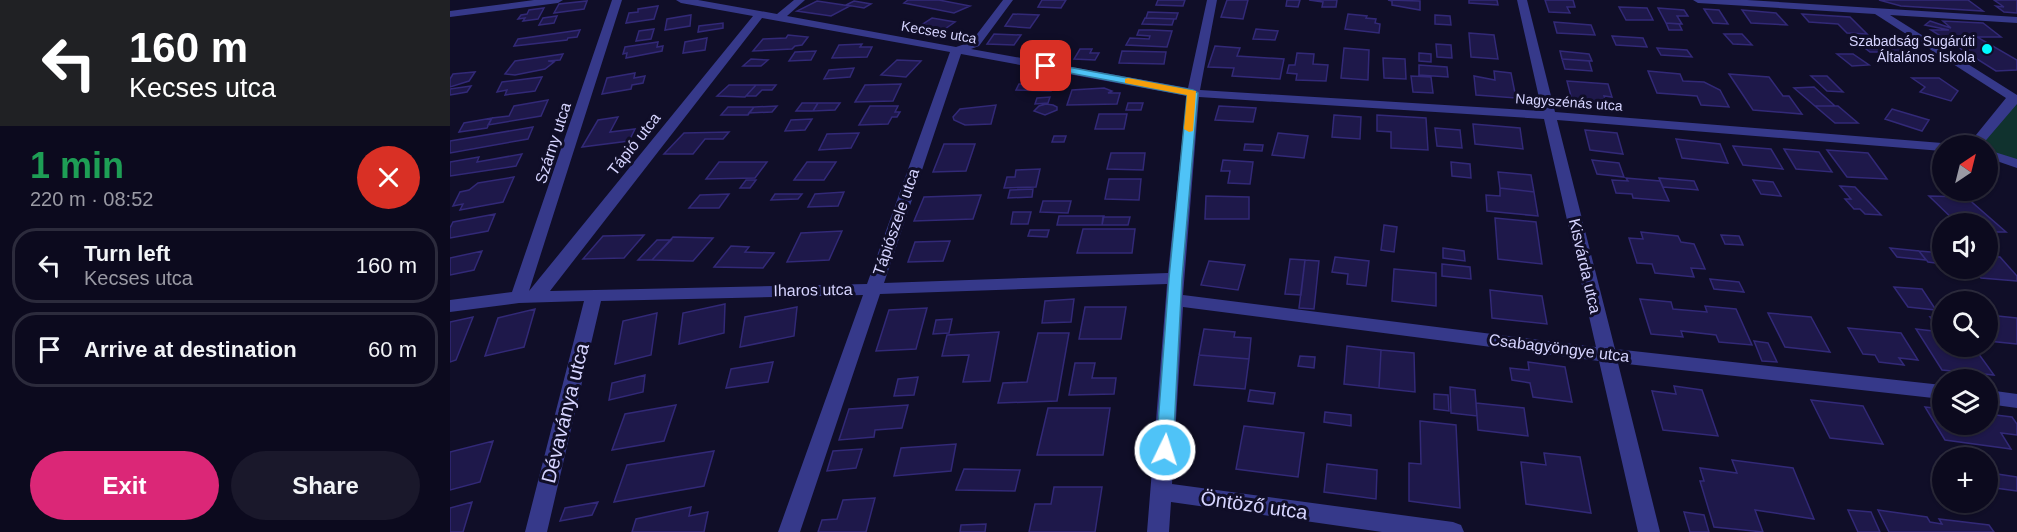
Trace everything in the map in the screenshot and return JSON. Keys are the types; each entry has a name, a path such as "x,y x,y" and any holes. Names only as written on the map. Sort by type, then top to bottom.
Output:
{"street":[{"path":"450,14 558,0"},
{"name":"Szárny utca","path":"528,297 617,0"},
{"name":"Kecses utca","path":"681,0 1193,93"},
{"path":"778,18 800,0"},
{"path":"957,50 975,44 1008,0"},
{"path":"1158,532 1176,278 1193,93 1212,0"},
{"name":"Kisvárda utca","path":"1522,0 1649,532"},
{"path":"1698,0 2017,20"},
{"path":"1859,0 2014,100 1983,135"},
{"name":"Tápió utca","path":"528,297 760,14"},
{"name":"Tápiószele utca","path":"789,532 957,50"},
{"name":"Nagyszénás utca","path":"1193,93 1549,115 1932,146"},
{"path":"1998,157 2017,164"},
{"name":"Iharos utca","path":"450,306 528,297 873,289 1176,278"},
{"name":"Dévaványa utca","path":"536,532 594,295"},
{"name":"Csabagyöngye utca","path":"1175,300 1606,355 1932,391"},
{"path":"1998,399 2017,401"},
{"name":"Öntöző utca","path":"1162,492 1453,532"}],"green space":[{"path":"2017,100 2017,164 1998,157 1998,135 1984,135"}],"building":[{"path":"908,0 939,0 970,6 954,13 904,3"},
{"path":"1042,0 1066,0 1061,8 1038,7"},
{"path":"1158,0 1185,0 1183,6 1156,5"},
{"path":"1227,0 1248,0 1243,19 1221,17"},
{"path":"1287,0 1300,0 1298,7 1286,6"},
{"path":"1309,0 1337,0 1336,7 1322,7 1323,2"},
{"path":"1388,0 1420,1 1420,10 1392,5 1392,1"},
{"path":"1469,0 1497,0 1498,5 1469,3"},
{"path":"1545,0 1573,0 1575,7 1567,7 1570,13 1549,12"},
{"path":"1879,0 1968,0 1983,11 1901,6"},
{"path":"1994,0 2017,0 2017,13 2004,12 1996,6 2004,7"},
{"path":"587,1 584,9 554,13 559,4"},
{"path":"817,1 850,6 831,16 797,11"},
{"path":"854,1 871,4 864,8 846,5"},
{"path":"658,6 654,19 626,23 629,13"},
{"path":"1619,7 1647,8 1653,20 1626,20"},
{"path":"544,8 538,19 523,21 525,18 518,19 521,15 527,14 529,10"},
{"path":"1658,8 1684,10 1688,16 1677,16 1682,24 1666,23"},
{"path":"1704,9 1719,10 1728,24 1713,23"},
{"path":"1742,10 1776,13 1787,25 1751,23"},
{"path":"1148,12 1178,13 1176,19 1146,18"},
{"path":"1013,14 1039,15 1030,28 1005,26"},
{"path":"1348,14 1376,19 1375,23 1380,24 1379,33 1345,29"},
{"path":"1802,14 1850,17 1867,34 1847,33 1838,24 1809,22"},
{"path":"691,15 690,26 665,30 667,19"},
{"path":"1435,15 1450,16 1451,25 1435,24"},
{"path":"557,16 554,23 539,25 543,18"},
{"path":"932,18 955,22 939,33 915,29"},
{"path":"1145,18 1174,19 1172,25 1142,24"},
{"name":"Szabadság Sugárúti Általános Iskola","path":"1930,21 1951,28 1943,21 1983,23 2001,37 1977,37 2017,60 2017,70 1996,71 1931,30 1949,30 1925,25"},
{"path":"1554,22 1591,25 1595,35 1557,33"},
{"path":"723,23 723,28 698,32 699,26"},
{"path":"1666,23 1679,24 1682,30 1669,30"},
{"path":"654,29 651,39 636,41 639,31"},
{"path":"1256,29 1278,31 1275,40 1253,39"},
{"path":"580,30 577,37 567,40 514,46 518,39"},
{"path":"1139,30 1172,31 1167,47 1126,45 1130,38 1149,39 1150,36 1137,35"},
{"path":"1469,33 1494,35 1498,59 1471,57"},
{"path":"994,34 1021,35 1014,45 987,44"},
{"path":"1724,34 1742,34 1752,45 1733,44"},
{"path":"788,35 808,37 802,45 792,49 753,51 763,39 786,38"},
{"path":"1612,36 1643,38 1647,47 1616,45"},
{"path":"707,38 705,50 683,53 685,42"},
{"path":"658,42 657,47 663,46 662,51 626,58 627,53 623,54 625,47"},
{"path":"862,44 860,47 872,47 867,57 832,58 839,45"},
{"path":"1436,44 1451,45 1452,58 1437,57"},
{"path":"1861,45 1894,45 1905,52 1870,52"},
{"path":"1215,46 1240,48 1237,56 1284,59 1280,79 1232,76 1234,68 1208,67"},
{"path":"1344,48 1369,50 1368,80 1341,78"},
{"path":"1657,48 1687,50 1692,57 1661,55"},
{"path":"1080,49 1092,49 1090,53 1099,53 1095,60 1074,59"},
{"path":"816,51 811,60 789,61 795,52"},
{"path":"1122,51 1166,52 1164,64 1119,63"},
{"path":"1560,51 1589,54 1592,61 1562,59"},
{"path":"1297,53 1314,54 1313,64 1328,65 1326,81 1296,80 1297,74 1287,73 1289,65 1295,65"},
{"path":"1419,53 1431,54 1431,62 1419,61"},
{"path":"563,54 560,60 548,61 554,62 545,69 515,75 505,74 515,61"},
{"path":"1837,54 1853,54 1869,65 1852,66"},
{"path":"1383,58 1405,59 1406,79 1384,78"},
{"path":"751,59 768,60 761,66 743,66"},
{"path":"1562,59 1589,61 1592,71 1565,69"},
{"path":"897,60 921,61 906,77 881,75"},
{"path":"1419,65 1447,67 1448,77 1419,75"},
{"path":"854,68 850,77 824,79 829,70"},
{"path":"1494,71 1511,73 1516,98 1476,95 1474,76 1495,80"},
{"path":"1648,71 1680,74 1683,81 1704,82 1720,90 1729,107 1701,105 1697,96 1657,93"},
{"path":"475,72 469,81 450,87 453,74"},
{"path":"635,73 634,78 645,76 643,83 632,85 631,89 602,94 607,78"},
{"path":"1729,74 1769,77 1783,96 1789,96 1802,114 1753,110"},
{"path":"1411,76 1431,77 1433,93 1413,92"},
{"path":"1811,76 1827,76 1843,92 1827,91"},
{"path":"542,77 535,91 505,95 507,90 497,92 502,82"},
{"path":"1912,78 1939,78 1958,91 1951,101 1920,92 1925,87"},
{"path":"1029,80 1056,81 1051,91 1016,90 1019,84 1027,84"},
{"path":"1567,81 1608,84 1612,97 1604,96 1607,106 1573,104"},
{"path":"901,84 893,101 855,102 865,85"},
{"path":"729,85 756,85 745,97 717,96"},
{"path":"756,85 776,85 772,90 762,90 756,96 746,96"},
{"path":"471,86 467,92 450,95 450,89"},
{"path":"1814,87 1835,106 1815,106 1794,88"},
{"path":"1104,88 1112,91 1108,93 1120,93 1117,104 1067,105 1072,90"},
{"path":"1050,97 1048,103 1035,104 1037,98"},
{"path":"548,100 541,116 488,125 492,118 509,116 514,106"},
{"path":"802,103 818,103 813,111 796,111"},
{"path":"818,103 840,103 835,110 813,111"},
{"path":"1128,103 1143,103 1141,110 1126,110"},
{"path":"1046,104 1057,107 1057,110 1045,115 1034,111 1039,106"},
{"path":"996,105 991,124 965,125 954,120 953,117 960,109"},
{"path":"777,106 772,112 749,113 754,107"},
{"path":"870,106 898,106 895,112 900,112 897,117 892,117 888,124 859,125"},
{"path":"1219,106 1256,108 1253,122 1215,120"},
{"path":"1815,106 1838,106 1858,123 1835,123"},
{"path":"728,107 754,107 748,115 721,115"},
{"path":"1892,109 1929,120 1922,131 1885,119"},
{"path":"1099,114 1127,114 1124,129 1095,129"},
{"path":"1334,115 1361,117 1360,139 1332,137"},
{"path":"1377,115 1426,118 1428,150 1391,148 1391,132 1377,131"},
{"path":"618,117 610,132 635,129 629,141 582,147 598,120"},
{"path":"492,118 487,128 459,132 464,123"},
{"path":"812,119 805,130 785,131 791,120"},
{"path":"1473,124 1520,128 1523,149 1475,144"},
{"path":"533,127 528,139 450,153 450,141"},
{"path":"1435,128 1460,130 1462,148 1437,146"},
{"path":"1585,130 1617,133 1623,154 1590,150"},
{"path":"729,132 723,139 705,139 693,154 664,154 684,133"},
{"path":"859,133 851,148 819,150 827,134"},
{"path":"1278,133 1308,136 1304,158 1272,155"},
{"path":"1054,136 1066,136 1064,142 1052,142"},
{"path":"1676,139 1720,144 1728,163 1682,158"},
{"path":"944,144 975,144 966,171 933,172"},
{"path":"1245,144 1263,145 1262,151 1244,150"},
{"path":"1733,146 1771,149 1783,169 1743,165"},
{"path":"1784,149 1819,152 1832,172 1796,169"},
{"path":"1827,150 1868,153 1887,179 1847,177"},
{"path":"1111,153 1145,153 1143,170 1107,169"},
{"path":"522,154 516,166 450,176 450,162 479,157 477,162"},
{"path":"1223,160 1253,162 1250,184 1228,183 1230,171 1221,171"},
{"path":"1592,160 1619,163 1624,177 1597,174"},
{"path":"719,162 767,162 755,178 706,179"},
{"path":"807,162 836,162 824,180 794,180"},
{"path":"1451,162 1470,164 1471,178 1452,176"},
{"path":"1040,169 1036,187 1004,188 1007,177 1015,177 1016,170"},
{"path":"1498,172 1531,175 1534,192 1500,188"},
{"path":"514,177 503,202 460,210 463,204 453,206 460,192 469,190 478,183"},
{"path":"1626,178 1660,181 1669,201 1633,198 1632,194 1616,193 1612,180 1628,181"},
{"path":"1659,178 1694,181 1698,190 1663,187"},
{"path":"1109,179 1141,179 1139,200 1105,199"},
{"path":"746,180 756,180 750,188 740,188"},
{"path":"1753,180 1773,182 1781,196 1761,194"},
{"path":"1840,186 1855,187 1881,215 1865,214 1860,209 1854,209 1845,199 1851,199"},
{"path":"1500,188 1534,192 1538,216 1487,211 1486,195 1500,196"},
{"path":"1033,189 1032,197 1008,198 1010,190"},
{"path":"844,192 838,206 808,207 815,194"},
{"path":"729,194 719,208 689,208 700,195"},
{"path":"775,194 802,194 798,199 771,200"},
{"path":"981,195 973,219 914,221 924,197"},
{"path":"1206,196 1249,197 1249,219 1205,219"},
{"path":"1043,201 1071,201 1068,213 1040,212"},
{"path":"1934,201 1971,201 1984,213 1947,213"},
{"path":"1013,212 1031,212 1028,224 1011,224"},
{"path":"495,214 488,231 450,238 450,228 453,222"},
{"path":"1059,216 1104,216 1102,225 1057,225"},
{"path":"1103,217 1130,217 1128,225 1102,225"},
{"path":"1495,218 1536,222 1542,264 1498,259"},
{"path":"1384,225 1397,227 1394,252 1381,250"},
{"path":"1998,225 2006,232 1998,232"},
{"path":"1083,229 1135,229 1132,253 1077,253"},
{"path":"1030,230 1049,230 1047,237 1028,236"},
{"path":"842,231 829,260 787,262 801,233"},
{"path":"1641,232 1678,236 1681,242 1694,244 1705,269 1691,268 1694,277 1655,273 1652,264 1637,263 1629,238 1643,239"},
{"path":"644,235 624,258 583,259 603,236"},
{"path":"1721,235 1739,236 1743,245 1725,244"},
{"path":"673,237 713,238 693,261 652,260"},
{"path":"657,240 671,240 652,260 638,260"},
{"path":"950,241 943,261 908,262 915,242"},
{"path":"731,246 749,247 745,252 774,253 763,268 714,267"},
{"path":"1443,248 1464,251 1465,261 1443,258"},
{"path":"1890,248 1919,251 1926,260 1897,257"},
{"path":"482,251 474,270 450,275 450,258"},
{"path":"1919,251 1932,252 1932,263 1928,262"},
{"path":"1335,257 1369,261 1366,286 1347,284 1348,274 1332,272"},
{"path":"1998,257 2017,276 2017,281 1993,279 1998,279"},
{"path":"1290,259 1305,260 1301,295 1285,294"},
{"path":"1305,260 1319,261 1314,309 1299,308"},
{"path":"1209,261 1245,265 1238,290 1201,285"},
{"path":"1442,264 1470,267 1471,279 1442,276"},
{"path":"1394,269 1436,273 1436,306 1392,301"},
{"path":"1710,279 1739,282 1744,292 1714,289"},
{"path":"1894,287 1922,289 1932,304 1932,310 1908,307"},
{"path":"1490,290 1542,296 1547,324 1492,318"},
{"path":"1074,299 1071,322 1042,323 1045,301"},
{"path":"1640,299 1671,302 1673,309 1707,312 1705,306 1736,309 1752,345 1719,342 1716,335 1681,331 1683,337 1651,334"},
{"path":"725,304 724,333 679,344 683,313"},
{"path":"797,307 794,336 740,347 745,317"},
{"path":"1085,307 1126,307 1121,339 1079,339"},
{"path":"927,308 916,349 876,351 889,310"},
{"path":"535,309 524,347 485,356 498,318"},
{"path":"657,313 651,355 615,364 623,321"},
{"path":"1768,313 1811,317 1830,352 1785,347"},
{"path":"1998,316 2017,318 2017,344 1998,342"},
{"path":"473,317 456,360 450,362 450,322"},
{"path":"952,319 949,333 933,334 936,320"},
{"path":"1848,328 1901,333 1918,360 1899,358 1904,365 1879,362 1875,355 1863,354"},
{"path":"1204,329 1235,332 1234,337 1251,338 1249,359 1199,355"},
{"path":"1916,329 1932,331 1932,354"},
{"path":"999,332 990,381 963,382 969,355 942,356 947,335"},
{"path":"1038,333 1069,333 1057,401 998,403 1003,383 1027,382"},
{"path":"1754,341 1768,343 1777,362 1762,361"},
{"path":"1347,346 1381,350 1379,388 1344,384"},
{"path":"1381,350 1414,353 1415,392 1379,388"},
{"path":"1199,355 1249,359 1245,389 1194,385"},
{"path":"1300,356 1315,357 1314,368 1298,366"},
{"path":"1934,357 1981,357 1990,369 1941,369"},
{"path":"773,362 768,382 726,388 731,369"},
{"path":"1528,362 1565,367 1572,402 1533,397 1530,383 1512,380 1510,368 1529,370"},
{"path":"1075,363 1095,363 1092,378 1116,378 1114,394 1069,395"},
{"path":"645,375 643,392 609,400 612,383"},
{"path":"918,377 914,395 894,396 898,379"},
{"path":"1674,386 1702,390 1718,436 1663,430 1652,391 1676,394"},
{"path":"1450,387 1475,390 1477,416 1451,413"},
{"path":"1250,390 1275,393 1273,404 1248,401"},
{"path":"1434,394 1448,395 1449,411 1434,409"},
{"path":"1811,400 1863,406 1883,444 1830,438"},
{"path":"1476,403 1524,408 1528,436 1478,430"},
{"path":"676,405 664,441 612,450 625,414"},
{"path":"908,405 902,428 875,430 874,437 839,440 849,409"},
{"path":"1925,407 1932,408 1932,419"},
{"path":"1048,408 1110,408 1103,455 1037,455"},
{"path":"1325,412 1351,415 1351,426 1324,422"},
{"path":"1998,415 2012,417 2017,424 2017,435 2001,433 2011,449 1945,440 1942,435 1998,435"},
{"path":"1420,421 1456,425 1460,508 1409,501 1409,463 1421,464"},
{"path":"1244,426 1304,433 1298,477 1236,469"},
{"path":"493,441 480,482 450,490 450,452"},
{"path":"956,444 951,471 894,476 901,448"},
{"path":"862,449 856,468 827,471 833,451"},
{"path":"714,451 704,486 614,502 627,465"},
{"path":"1544,453 1580,457 1591,513 1526,504 1521,462 1546,465"},
{"path":"1732,460 1793,468 1814,519 1755,510 1763,532 1714,527 1700,481 1704,481 1700,468 1737,473"},
{"path":"1327,464 1377,470 1376,499 1324,492"},
{"path":"964,469 1020,470 1015,491 956,490"},
{"path":"1998,474 2017,477 2017,491 1998,488"},
{"path":"1054,487 1102,487 1095,532 1029,532 1035,504 1051,504"},
{"path":"875,498 866,532 818,532 822,520 837,519 843,500"},
{"path":"472,502 463,532 450,532 450,508"},
{"path":"598,502 592,515 560,521 565,508"},
{"path":"691,507 689,516 708,512 704,532 632,532 636,519"},
{"path":"1848,510 1871,512 1880,532 1858,532"},
{"path":"1878,510 1927,517 1930,522 1942,524 1939,519 1989,525 1994,532 1889,532"},
{"path":"1684,512 1704,515 1709,532 1690,532"},
{"path":"986,524 985,532 960,532 961,525"}],"slow traffic":[{"path":"1128,81 1193,93 1189,129"}],"place":[{"name":"Szabadság Sugárúti Általános Iskola","path":"1987,49"}],"route":[{"path":"1046,66 1193,93 1176,278 1165,450"}]}
